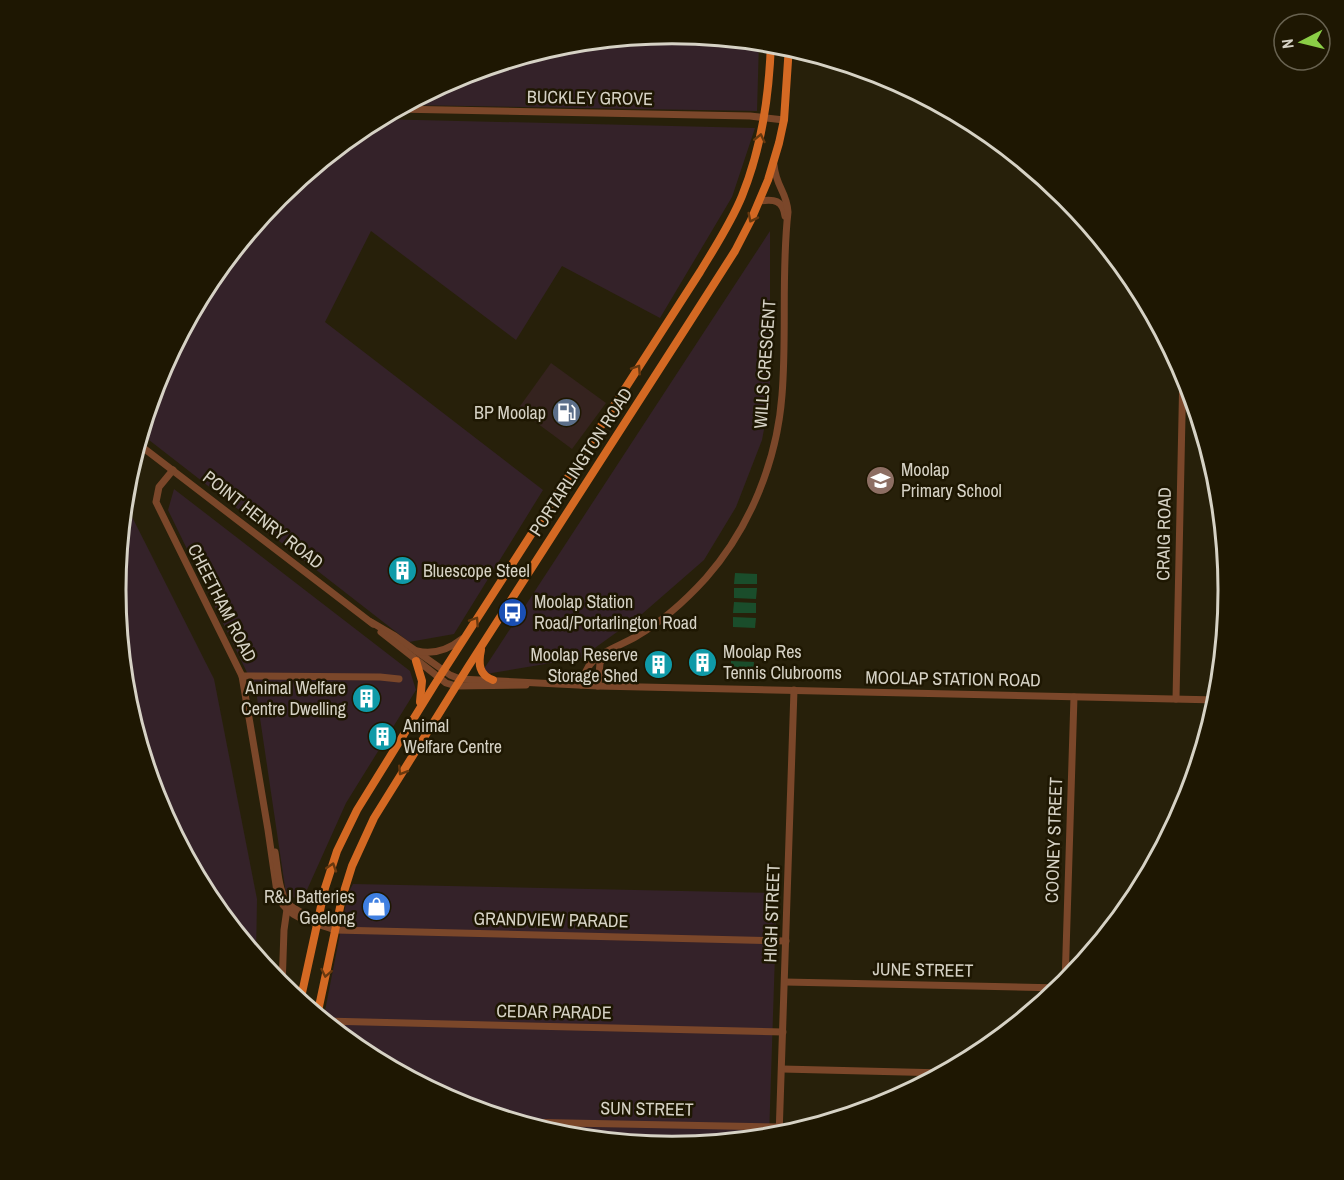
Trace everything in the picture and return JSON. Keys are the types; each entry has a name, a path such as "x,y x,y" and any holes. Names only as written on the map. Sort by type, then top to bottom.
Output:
{"main road":[{"name":"PORTARLINGTON ROAD","path":"302,992 316,923 337,851 357,810 441,674 722,234 741,197 752,169 765,118 771,53"},
{"name":"PORTARLINGTON ROAD","path":"319,1007 334,930 352,866 374,818 458,682 729,260 760,201 774,164 784,120 788,56"},
{"path":"482,647 479,660 480,669 485,677 493,680"},
{"path":"416,661 420,670 422,691 416,714"}],"street":[{"name":"BUCKLEY GROVE","path":"413,109 784,120"},
{"name":"WILLS CRESCENT","path":"581,685 586,670 593,661 647,630 666,616 706,578 740,531 758,494 775,443 782,395 788,204 786,196 776,182 774,164"},
{"name":"WILLS CRESCENT","path":"760,201 771,200 781,204 786,228"},
{"name":"CRAIG ROAD","path":"1176,699 1182,396"},
{"name":"POINT HENRY ROAD","path":"144,448 371,622 414,650 441,674"},
{"name":"CHEETHAM ROAD","path":"173,470 156,494 158,509 242,676 268,830 288,908"},
{"name":"POINT HENRY ROAD","path":"371,622 416,661 458,682"},
{"path":"414,650 428,653 442,651 464,638"},
{"path":"598,686 600,663 609,652"},
{"path":"242,676 399,680"},
{"name":"MOOLAP STATION ROAD","path":"458,682 493,680 543,684"},
{"name":"MOOLAP STATION ROAD","path":"458,682 1207,700"},
{"name":"HIGH STREET","path":"780,1126 794,690"},
{"name":"COONEY STREET","path":"1065,968 1074,697"},
{"path":"283,972 284,930 288,908 309,915 316,923"},
{"name":"GRANDVIEW PARADE","path":"316,923 334,930 786,941"},
{"name":"JUNE STREET","path":"785,982 1046,988"},
{"name":"CEDAR PARADE","path":"336,1021 783,1032"},
{"path":"782,1069 928,1073"},
{"name":"SUN STREET","path":"551,1123 774,1127"}],"shaded area":[{"path":"672,44 759,51 757,111 420,105 463,85 531,62 601,48"},
{"path":"395,119 755,128 732,197 660,318 562,266 516,340 371,231 325,322 543,490 454,634 409,642 147,439 167,381 182,348 218,286 261,230 312,179 339,156"},
{"path":"770,231 770,397 762,440 736,507 704,560 642,614 581,658 480,675"},
{"path":"551,363 606,403 572,449 518,409"},
{"path":"174,489 410,671 416,690 346,803 302,901 286,894 256,691 168,510"},
{"path":"131,514 214,679 257,899 256,944 238,923 199,863 167,799 155,766 144,731 130,661 125,590"},
{"path":"353,884 777,893 769,1128 743,1132 672,1136 601,1132 565,1126 531,1118 463,1095 399,1063 368,1044 325,1012 348,893"}],"green space":[{"path":"735,573 757,574 757,584 734,584"},
{"path":"734,588 757,588 756,599 734,598"},
{"path":"734,602 756,603 756,613 733,613"},
{"path":"733,617 756,618 755,628 733,627"},
{"path":"732,647 754,647 754,658 731,657"},
{"path":"731,661 754,662 753,672 731,671"}],"place":[{"name":"BP Moolap","path":"567,413"},
{"name":"Moolap Primary School","path":"880,480"},
{"name":"Bluescope Steel","path":"402,571"},
{"name":"Moolap Station Road/Portarlington Road","path":"513,612"},
{"name":"Moolap Res Tennis Clubrooms","path":"702,662"},
{"name":"Moolap Reserve Storage Shed","path":"659,665"},
{"name":"Animal Welfare Centre Dwelling","path":"367,698"},
{"name":"Animal Welfare Centre","path":"382,736"},
{"name":"R&J Batteries Geelong","path":"376,907"}]}
